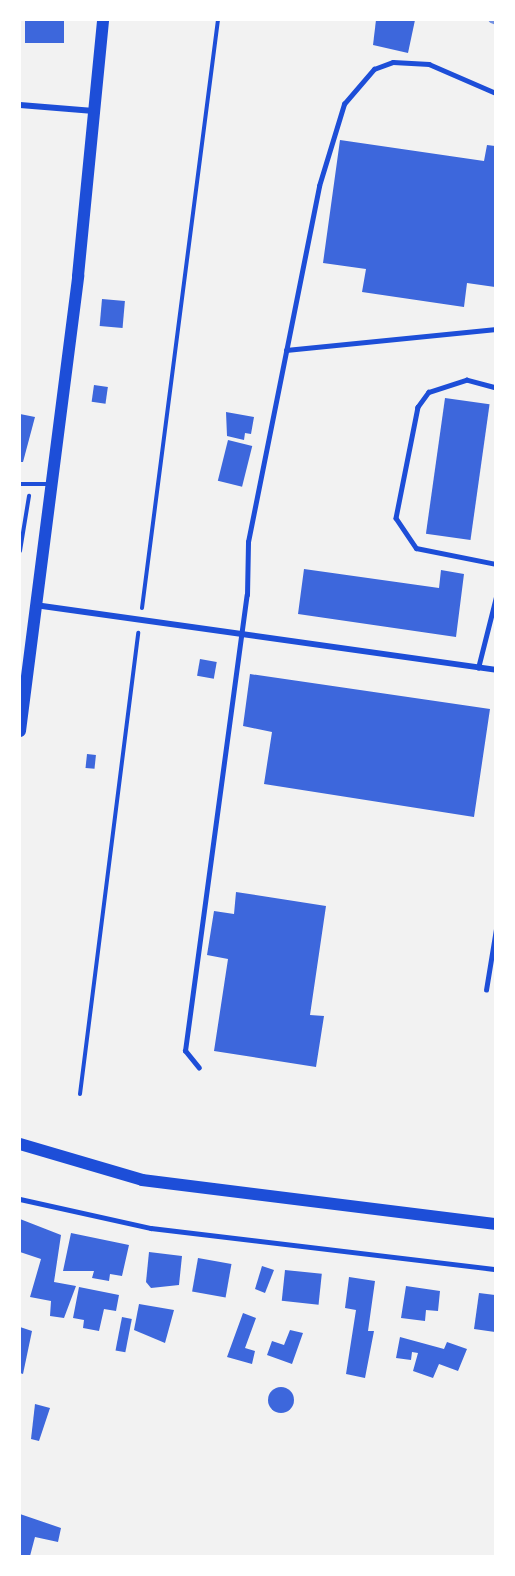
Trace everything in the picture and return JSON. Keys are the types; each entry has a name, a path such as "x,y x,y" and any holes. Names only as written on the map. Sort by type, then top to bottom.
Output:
{"main road":[{"path":"20,731 96,111 104,20"},
{"path":"20,1144 142,1180 495,1224"}],"street":[{"path":"20,105 96,111"},
{"path":"34,605 141,617 495,670"}],"lane":[{"path":"199,1068 185,1051 242,632 248,542 319,186 344,104 374,69 393,62 429,64 495,93"},
{"path":"286,350 495,329"},
{"path":"495,388 467,380 429,392 418,407 396,518 416,548 495,564"},
{"path":"20,484 50,484"},
{"path":"477,668 495,597"},
{"path":"486,990 495,929"},
{"path":"20,1199 151,1228 495,1269"}],"path":[{"path":"80,1094 218,20"}],"building":[{"path":"25,20 64,20 64,43 25,43"},
{"path":"376,20 415,20 408,53 373,45"},
{"path":"340,140 484,161 487,145 495,146 495,287 467,283 464,307 362,292 366,269 323,263"},
{"path":"102,299 125,301 123,328 100,326"},
{"path":"94,385 108,387 105,404 92,402"},
{"path":"445,398 490,404 470,540 426,534"},
{"path":"226,412 254,417 251,434 245,433 244,440 227,436"},
{"path":"20,414 35,417 23,462 20,462"},
{"path":"228,440 252,446 242,487 218,481"},
{"path":"304,569 439,588 441,570 464,574 456,637 298,614"},
{"path":"200,659 217,662 214,679 197,676"},
{"path":"250,674 490,709 474,817 264,784 272,732 243,726"},
{"path":"87,754 96,755 94,769 86,768"},
{"path":"236,892 326,906 310,1015 324,1016 316,1067 214,1051 228,959 207,955 214,911 234,914"},
{"path":"20,1219 61,1235 54,1282 76,1286 64,1318 50,1316 51,1301 30,1297 41,1259 20,1252"},
{"path":"71,1233 129,1245 122,1276 110,1274 109,1281 92,1278 94,1271 63,1271"},
{"path":"149,1252 182,1256 179,1285 151,1288 146,1282"},
{"path":"198,1258 231,1264 226,1297 192,1291"},
{"path":"262,1266 274,1270 265,1293 255,1289"},
{"path":"285,1270 322,1274 319,1305 282,1301"},
{"path":"349,1277 375,1281 368,1331 374,1331 365,1378 346,1374 356,1310 345,1308"},
{"path":"406,1286 440,1291 438,1311 426,1310 425,1321 401,1318"},
{"path":"79,1287 119,1295 116,1311 104,1309 99,1331 83,1328 84,1320 73,1318"},
{"path":"479,1293 495,1295 495,1332 474,1329"},
{"path":"139,1304 174,1310 165,1343 134,1330"},
{"path":"243,1313 256,1318 245,1348 255,1351 252,1364 227,1357"},
{"path":"122,1317 132,1319 125,1352 116,1350"},
{"path":"20,1327 32,1331 23,1374 20,1373"},
{"path":"290,1330 303,1333 292,1364 267,1355 272,1341 284,1345"},
{"path":"400,1337 444,1349 447,1342 467,1349 458,1371 439,1364 433,1378 413,1371 418,1353 412,1352 411,1360 396,1358"},
{"path":"281,1387 290,1391 294,1400 290,1409 281,1413 272,1409 268,1400 272,1391"},
{"path":"35,1404 50,1408 39,1441 31,1439"},
{"path":"20,1514 61,1528 58,1542 35,1537 30,1556 20,1555"}],"railway":[{"path":"491,20 496,22"}]}
